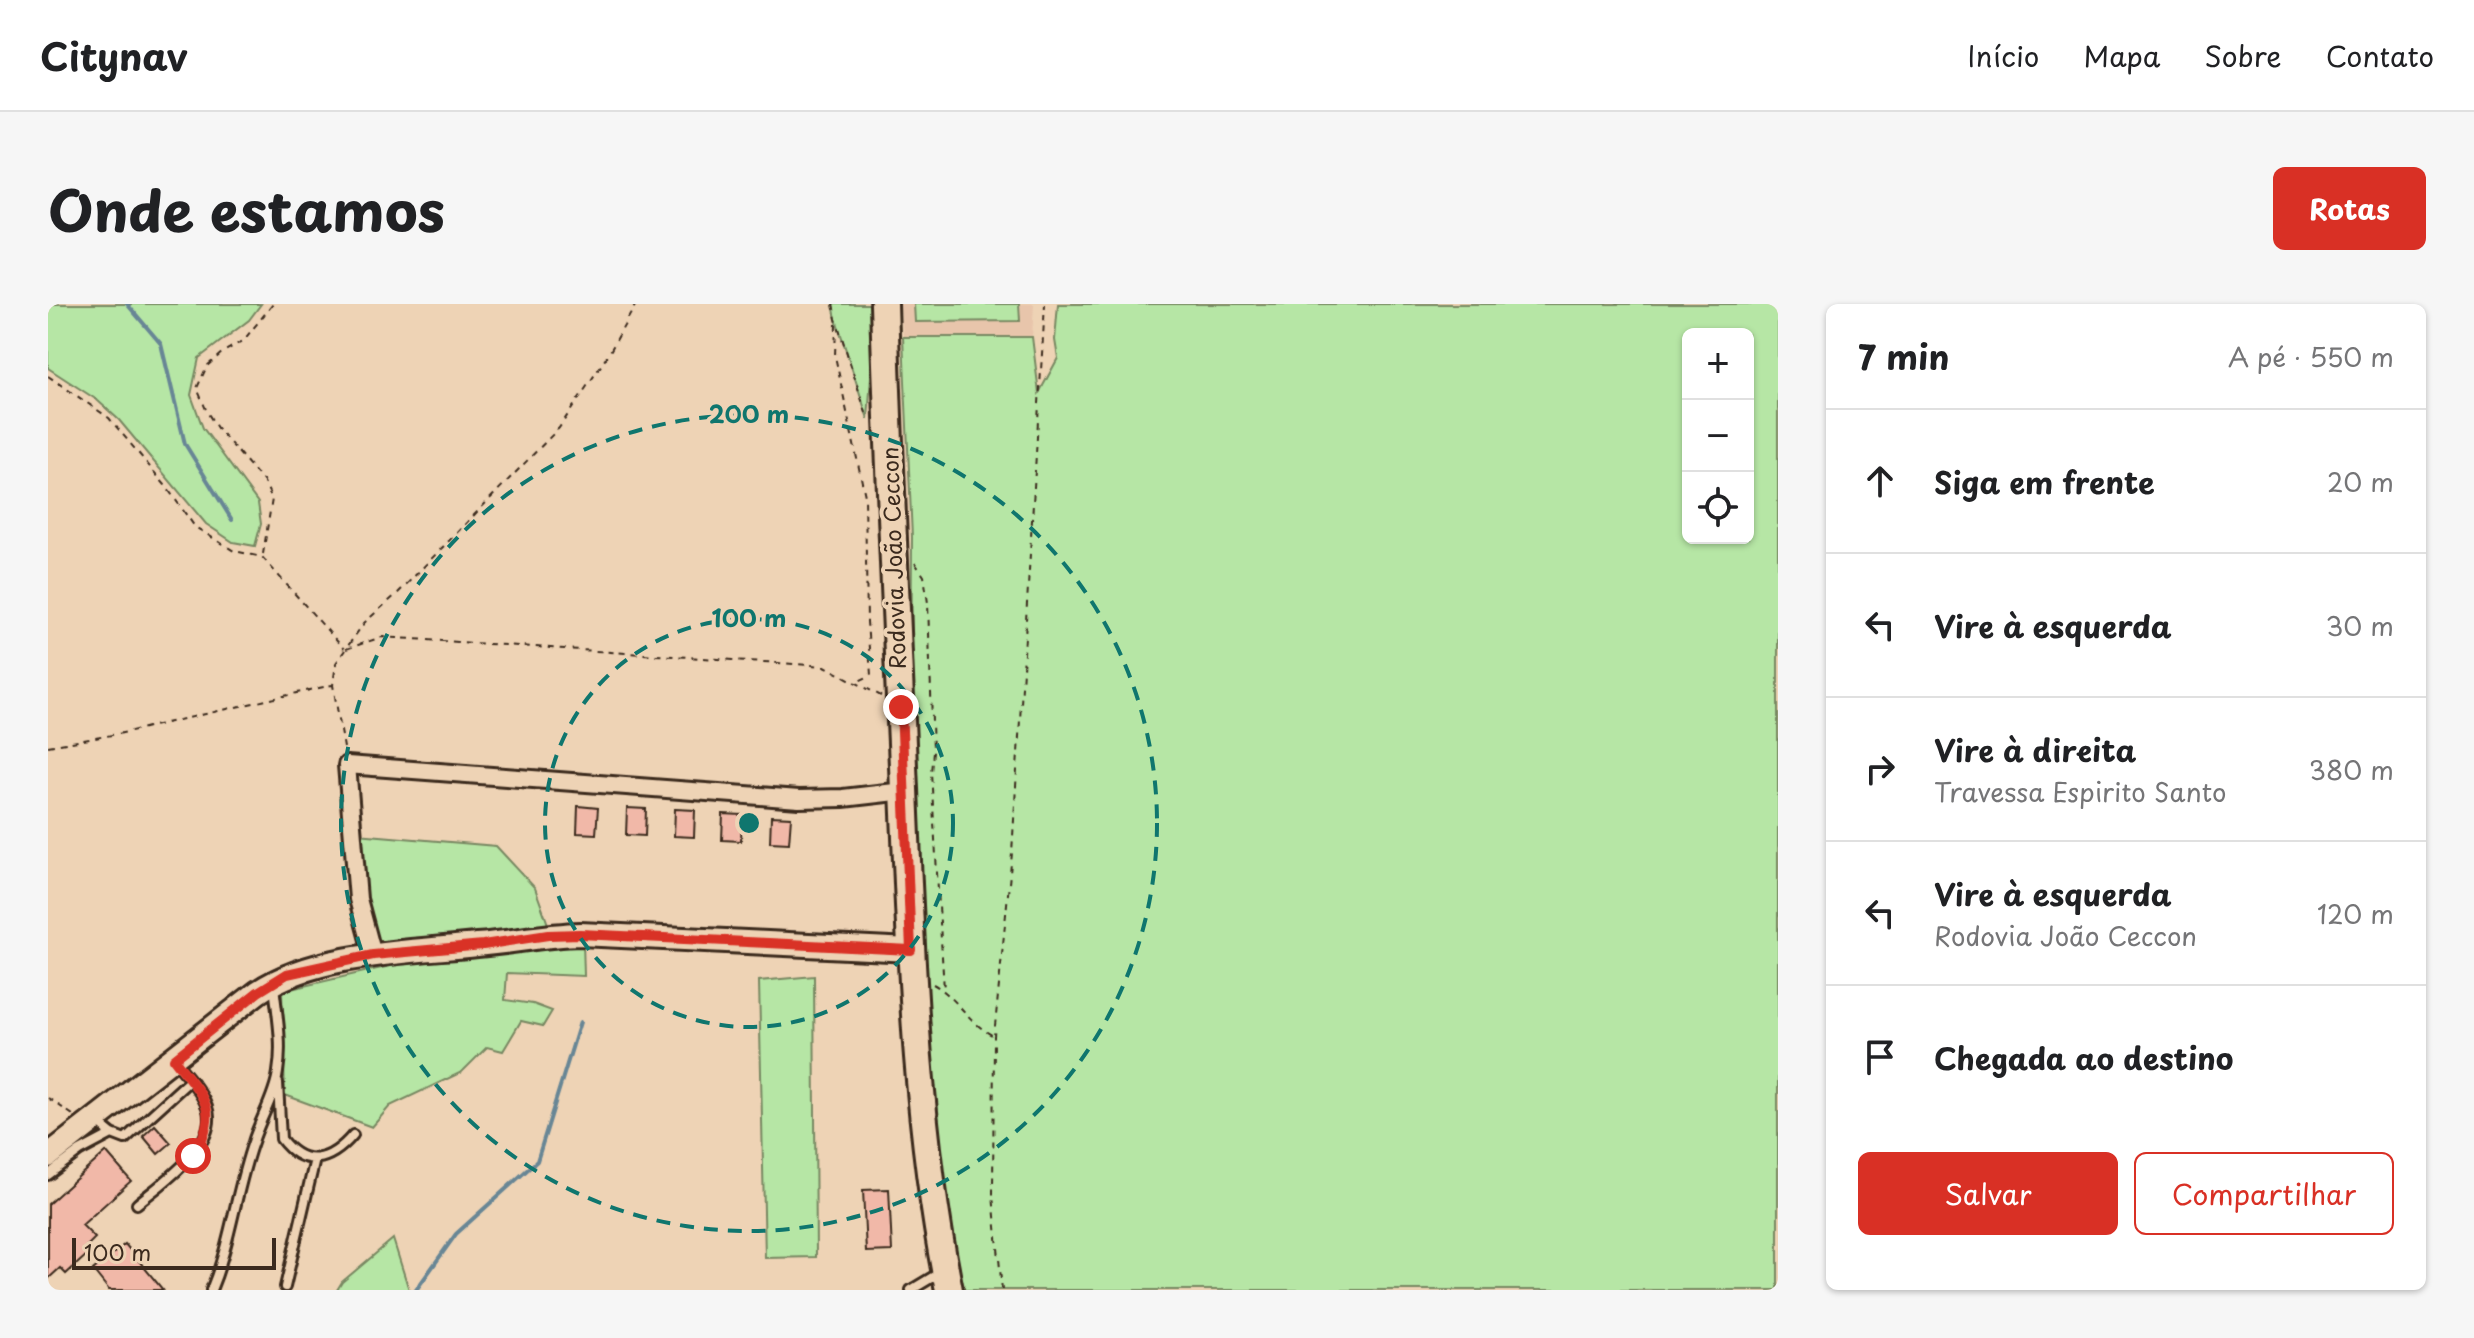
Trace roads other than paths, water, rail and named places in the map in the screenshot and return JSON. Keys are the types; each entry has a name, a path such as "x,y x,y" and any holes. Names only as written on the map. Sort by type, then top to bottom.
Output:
{"main road":[{"name":"Rodovia João Ceccon","path":"884,304 911,950 930,1184 947,1280"}],"street":[{"path":"373,955 358,899 347,765 799,799 904,791"},
{"path":"48,1156 98,1126 174,1059 274,981 303,970 373,955 483,945 548,935 911,950"}],"lane":[{"path":"274,981 279,1032 281,1139 299,1157 315,1159 329,1156 343,1147 353,1135"},
{"path":"137,1204 193,1156 209,1122 208,1110 174,1059"},
{"path":"211,1290 226,1247 253,1142 278,1074"},
{"path":"48,1175 80,1151 98,1126 125,1139 190,1080"},
{"path":"285,1287 315,1159"},
{"path":"911,1290 947,1280"}],"waterway":[{"path":"127,304 161,344 185,444 232,520"},
{"path":"416,1290 456,1234 537,1161 580,1022"}]}
